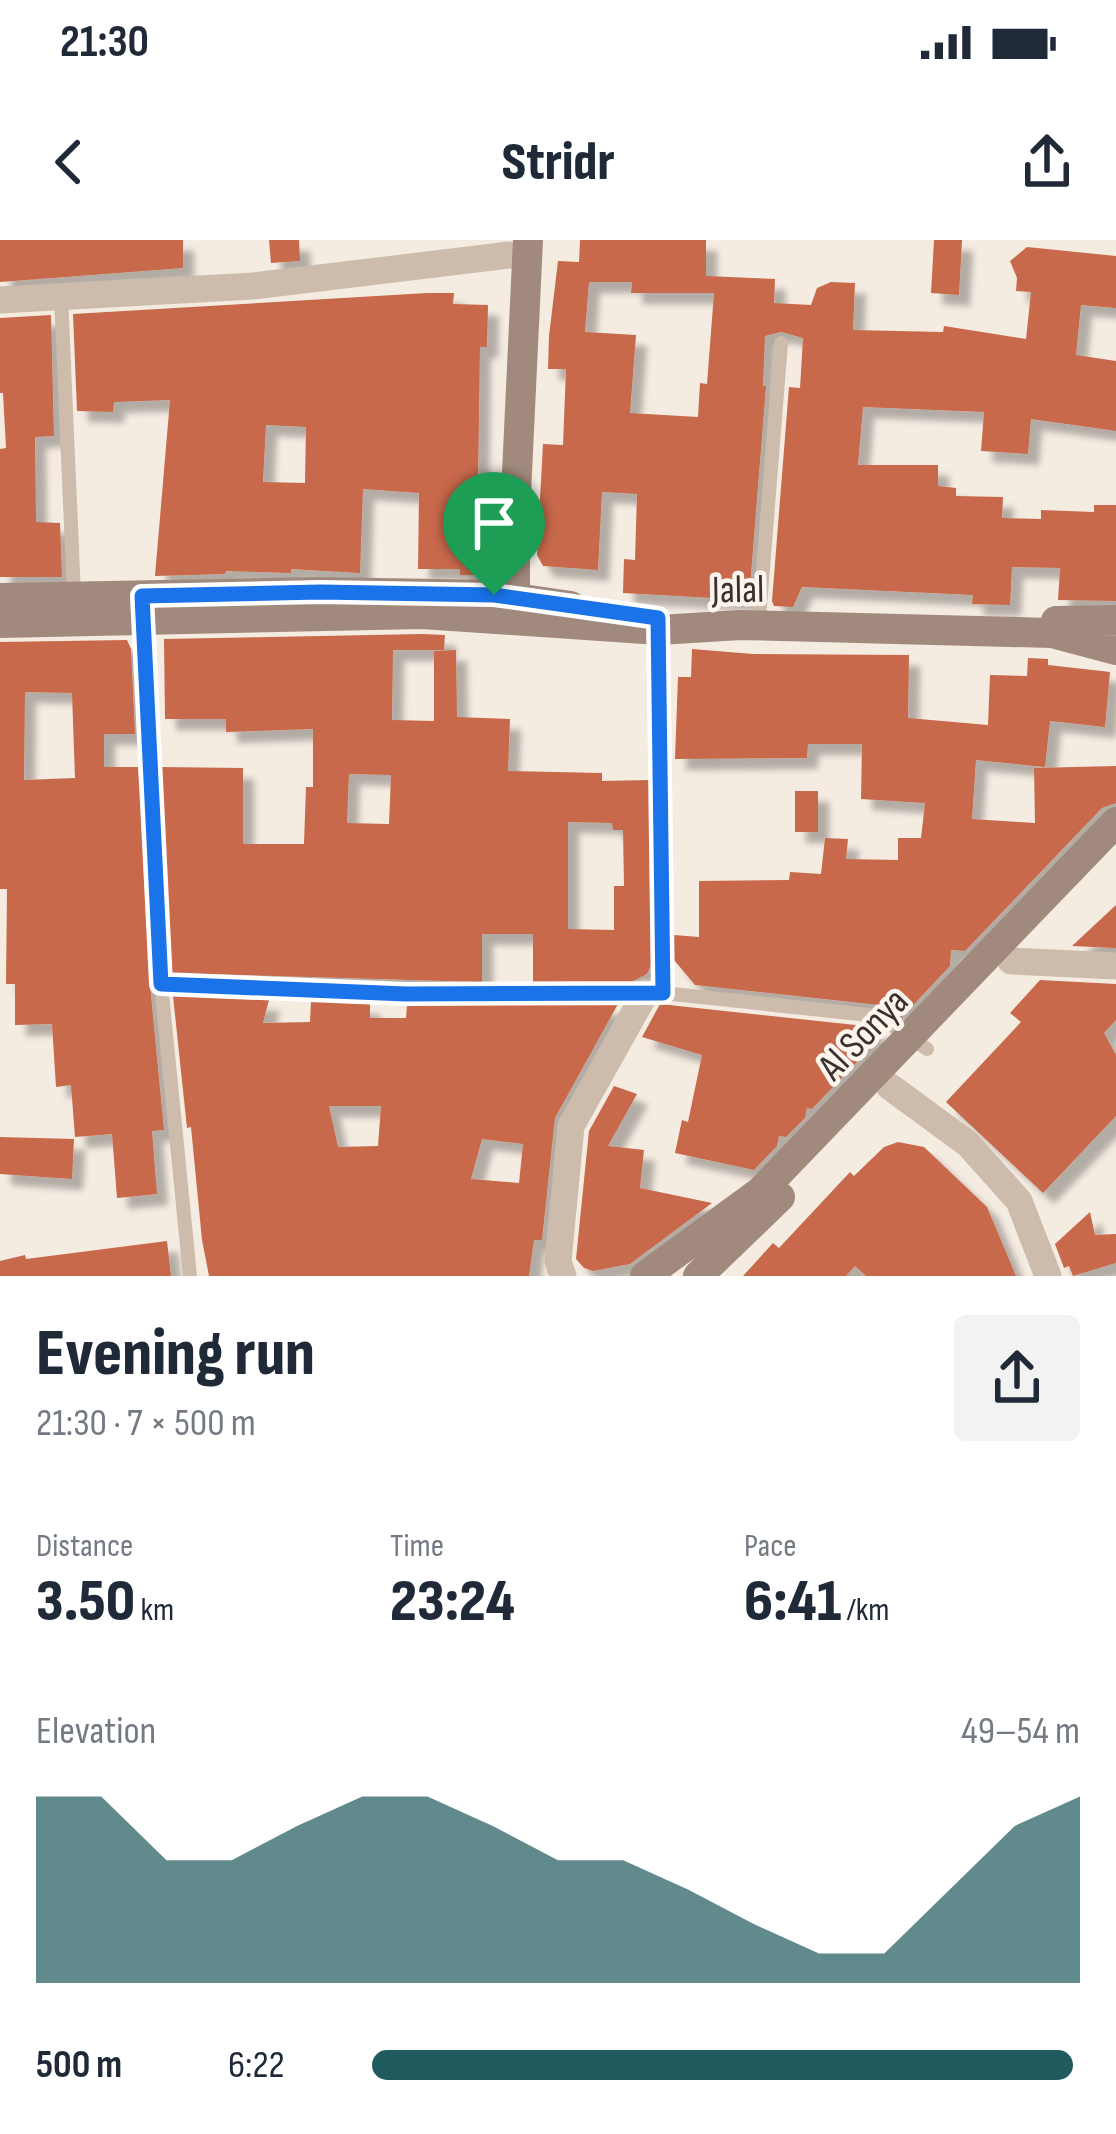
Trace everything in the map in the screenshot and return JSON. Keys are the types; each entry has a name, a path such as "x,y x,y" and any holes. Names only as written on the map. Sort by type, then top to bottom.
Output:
{"main road":[{"path":"505,608 515,515 516,245"},
{"name":"Jalal","path":"0,598 74,596 141,606"},
{"name":"Jalal","path":"0,623 141,606 505,608 658,624 1052,633 1116,650"},
{"name":"Jalal","path":"658,624 759,617 1116,620"},
{"name":"Al Sonya","path":"698,1276 889,1086 920,1043 1116,822"},
{"name":"Al Sonya","path":"645,1276 761,1191 1012,961 1116,852"}],"street":[{"path":"0,300 253,286 516,245"},
{"path":"1012,961 1116,966"},
{"path":"562,1276 558,1261 571,1126 654,992"},
{"path":"889,1086 968,1144 1019,1201 1048,1276"}],"lane":[{"path":"61,296 74,596"},
{"path":"759,617 781,343"},
{"path":"141,606 161,984 190,1276"},
{"path":"654,992 658,624"},
{"path":"161,984 406,994 654,992 878,1016 920,1043"}],"building":[{"path":"0,240 183,240 183,268 0,282"},
{"path":"269,240 299,240 300,261 271,263"},
{"path":"580,240 706,240 706,276 775,279 774,303 811,305 817,288 831,282 855,283 853,330 943,332 944,326 1026,339 1031,292 1016,291 1010,261 1027,247 1116,256 1116,308 1081,305 1076,355 1116,361 1116,431 1031,419 1028,454 981,451 984,412 863,407 858,465 938,465 938,486 956,488 956,496 1003,497 1002,518 1041,519 1041,510 1094,512 1094,505 1116,505 1116,601 1058,600 1060,568 1012,567 1010,605 972,604 973,595 802,587 793,607 774,606 789,387 800,388 803,338 781,332 765,336 766,386 749,600 623,593 624,559 635,560 637,494 602,492 598,570 543,566 537,555 543,444 563,445 566,369 548,369 549,336 558,261 579,262","holes":["589,282 632,282 631,293 714,293 707,384 700,383 698,417 630,413 636,335 585,332"]},
{"path":"934,240 962,240 959,295 931,293"},
{"path":"427,293 454,293 453,304 488,305 487,347 480,347 478,481 477,572 485,575 460,575 460,569 418,569 419,493 363,489 360,573 291,569 291,573 155,576 170,400 114,402 113,412 77,411 73,314","holes":["266,425 306,427 305,483 263,482"]},
{"path":"51,315 54,436 35,437 36,522 60,523 62,577 0,577 0,449 6,448 0,318"},
{"path":"445,635 444,650 393,650 392,720 434,721 434,651 456,650 457,717 510,719 508,771 602,773 602,781 649,780 651,965 647,974 631,982 533,982 533,934 482,934 482,982 172,973 160,767 243,768 243,844 304,844 306,787 313,787 313,729 226,732 226,719 165,719 164,639","holes":["349,774 391,775 389,824 347,823","568,822 612,823 613,830 623,830 624,886 614,886 614,930 568,929"]},
{"path":"127,640 131,649 135,734 104,734 104,767 138,767 150,985 164,1130 152,1131 157,1194 117,1198 112,1134 75,1137 71,1085 56,1087 52,1024 15,1025 15,984 6,984 7,889 0,889 0,642","holes":["25,692 72,693 75,778 24,780"]},
{"path":"692,649 909,655 908,718 988,725 990,675 1027,676 1028,658 1110,672 1105,727 1050,721 1045,767 976,760 972,819 1035,823 1034,768 1116,766 1116,803 1102,808 965,951 951,950 950,966 901,1018 879,1005 695,985 674,960 674,935 699,937 699,881 789,880 790,872 821,874 825,838 848,839 846,859 898,860 898,838 921,838 925,803 861,799 862,744 808,744 807,758 675,759 678,677 691,677"},
{"path":"795,791 818,791 818,832 795,832"},
{"path":"1116,905 1116,948 1072,946"},
{"path":"1040,980 1116,984 1116,1020 1104,1033 1116,1055 1116,1116 1043,1193 946,1102 1021,1022 1010,1013"},
{"path":"173,996 269,1000 263,1023 310,1022 311,1001 370,1004 370,1018 406,1018 407,1005 618,1004 555,1118 542,1240 534,1240 529,1276 209,1276 191,1127 187,1128","holes":["329,1106 381,1106 378,1146 338,1147","482,1139 523,1144 519,1183 471,1179"]},
{"path":"660,1004 875,1027 872,1046 812,1109 807,1108 805,1118 786,1137 779,1136 777,1146 754,1170 675,1153 682,1120 688,1122 702,1055 642,1037"},
{"path":"614,1086 637,1094 608,1146 644,1150 640,1188 712,1203 630,1264 593,1271 576,1259 589,1131"},
{"path":"0,1137 74,1139 72,1179 0,1174"},
{"path":"898,1142 924,1147 987,1207 1016,1276 866,1276 855,1266 846,1276 743,1276 773,1243 779,1248 850,1172 854,1176 884,1147"},
{"path":"1090,1212 1095,1235 1116,1234 1116,1263 1073,1276 1069,1266 1064,1268 1055,1244"},
{"path":"167,1241 171,1276 0,1276 0,1261 25,1255 26,1259"}],"route":[{"path":"494,595 658,618 663,993 406,994 161,984 142,596 494,595"}]}
